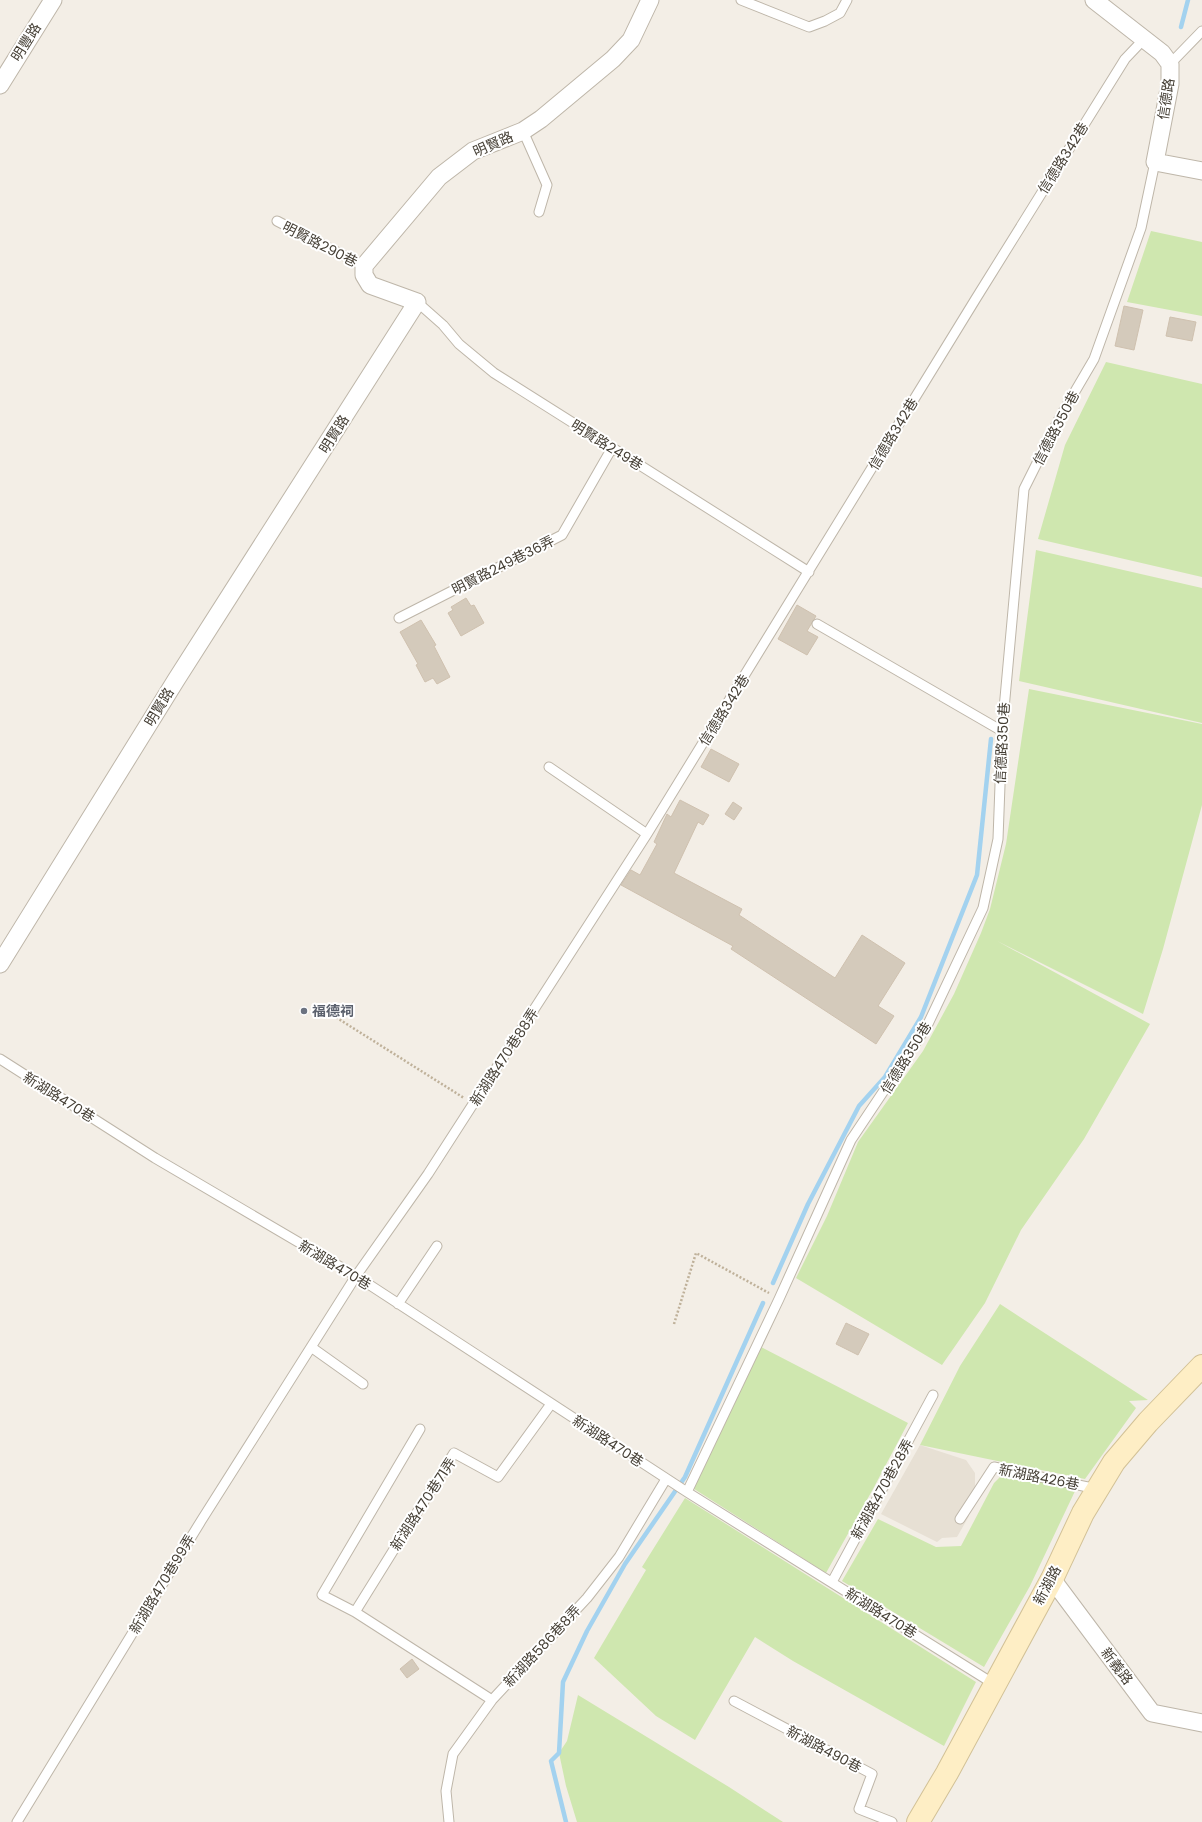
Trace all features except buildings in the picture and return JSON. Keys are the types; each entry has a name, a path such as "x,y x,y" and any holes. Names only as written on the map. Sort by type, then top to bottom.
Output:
{"street":[{"name":"明豐路","path":"0,85 53,0"},
{"name":"明賢路","path":"364,266 440,177 473,151 523,131 542,119 613,59 631,40 650,0"},
{"name":"信德路","path":"1094,0 1162,53 1170,64 1170,84 1155,162"},
{"path":"1155,162 1202,171"},
{"path":"364,266 364,276 370,285 417,302"},
{"name":"明賢路","path":"0,964 176,680 417,302"},
{"name":"新湖路","path":"918,1822 947,1773 1052,1579 1083,1514 1114,1462 1148,1422 1202,1366"},
{"name":"新義路","path":"1052,1579 1152,1713 1202,1723"}],"lane":[{"path":"741,0 809,27 825,22 840,13 847,0"},
{"path":"1170,64 1202,31"},
{"name":"信德路342巷","path":"647,834 979,293 1121,66 1144,38"},
{"path":"523,131 547,185 539,212"},
{"name":"信德路350巷","path":"687,1492 779,1299 851,1140 927,1026 983,908 998,839 1002,731 1024,489 1060,417 1094,359 1141,228 1155,162"},
{"name":"明賢路290巷","path":"277,221 364,266"},
{"name":"明賢路249巷","path":"417,302 443,324 459,344 494,374 809,572"},
{"name":"明賢路249巷36弄","path":"399,618 562,535 612,448"},
{"path":"817,624 1002,731"},
{"path":"549,767 647,834"},
{"name":"新湖路470巷88弄","path":"356,1276 428,1174 647,834"},
{"name":"新湖路470巷","path":"0,1059 155,1158 356,1276 666,1479 994,1684"},
{"path":"398,1304 437,1246"},
{"name":"新湖路470巷99弄","path":"17,1822 201,1521 356,1276"},
{"path":"311,1347 363,1384"},
{"name":"新湖路470巷28弄","path":"832,1582 933,1396"},
{"name":"新湖路470巷71弄","path":"355,1612 454,1453 498,1478 550,1404"},
{"path":"420,1429 322,1595 355,1612 492,1700"},
{"name":"新湖路426巷","path":"960,1520 994,1467 1098,1489"},
{"name":"新湖路586巷8弄","path":"449,1822 446,1791 453,1754 492,1700 587,1598 619,1557 666,1479"},
{"name":"新湖路490巷","path":"734,1701 872,1774 859,1809 892,1822"}],"path":[{"path":"326,1011 473,1104"},
{"path":"674,1324 696,1253 779,1299"}],"shaded area":[{"path":"920,1445 966,1460 975,1473 975,1495 962,1506 969,1516 957,1537 942,1538 937,1542 881,1514"}],"green space":[{"path":"1151,231 1202,242 1202,316 1127,302"},
{"path":"1106,362 1202,384 1202,577 1038,539 1065,445"},
{"path":"1036,550 1202,588 1202,723 1019,681"},
{"path":"1029,689 1202,724 1202,805 1163,949 1143,1014 997,941 1150,1024 1084,1139 1021,1230 985,1303 942,1365 796,1278 827,1216 858,1142 923,1051 954,994 981,933 990,909 1006,844"},
{"path":"1000,1304 1148,1400 1129,1401 1136,1408 1085,1479 920,1445 960,1366"},
{"path":"759,1346 908,1423 826,1573 691,1487"},
{"path":"1009,1475 1076,1489 1030,1586 984,1667 842,1581 878,1519 936,1547 961,1546 994,1483 1000,1477"},
{"path":"685,1498 976,1682 944,1746 793,1661 755,1637 695,1740 656,1716 594,1658 646,1570 642,1567"},
{"path":"578,1695 729,1787 783,1822 577,1822 566,1786 559,1753 567,1741"}],"waterway":[{"path":"1181,27 1188,0"},
{"path":"773,1283 808,1204 859,1106 885,1077 921,1017 977,875 991,739"},
{"path":"566,1822 551,1761 559,1753 563,1682 587,1631 625,1564 685,1477 763,1303"}],"place":[{"name":"福德祠","path":"304,1011"}]}
